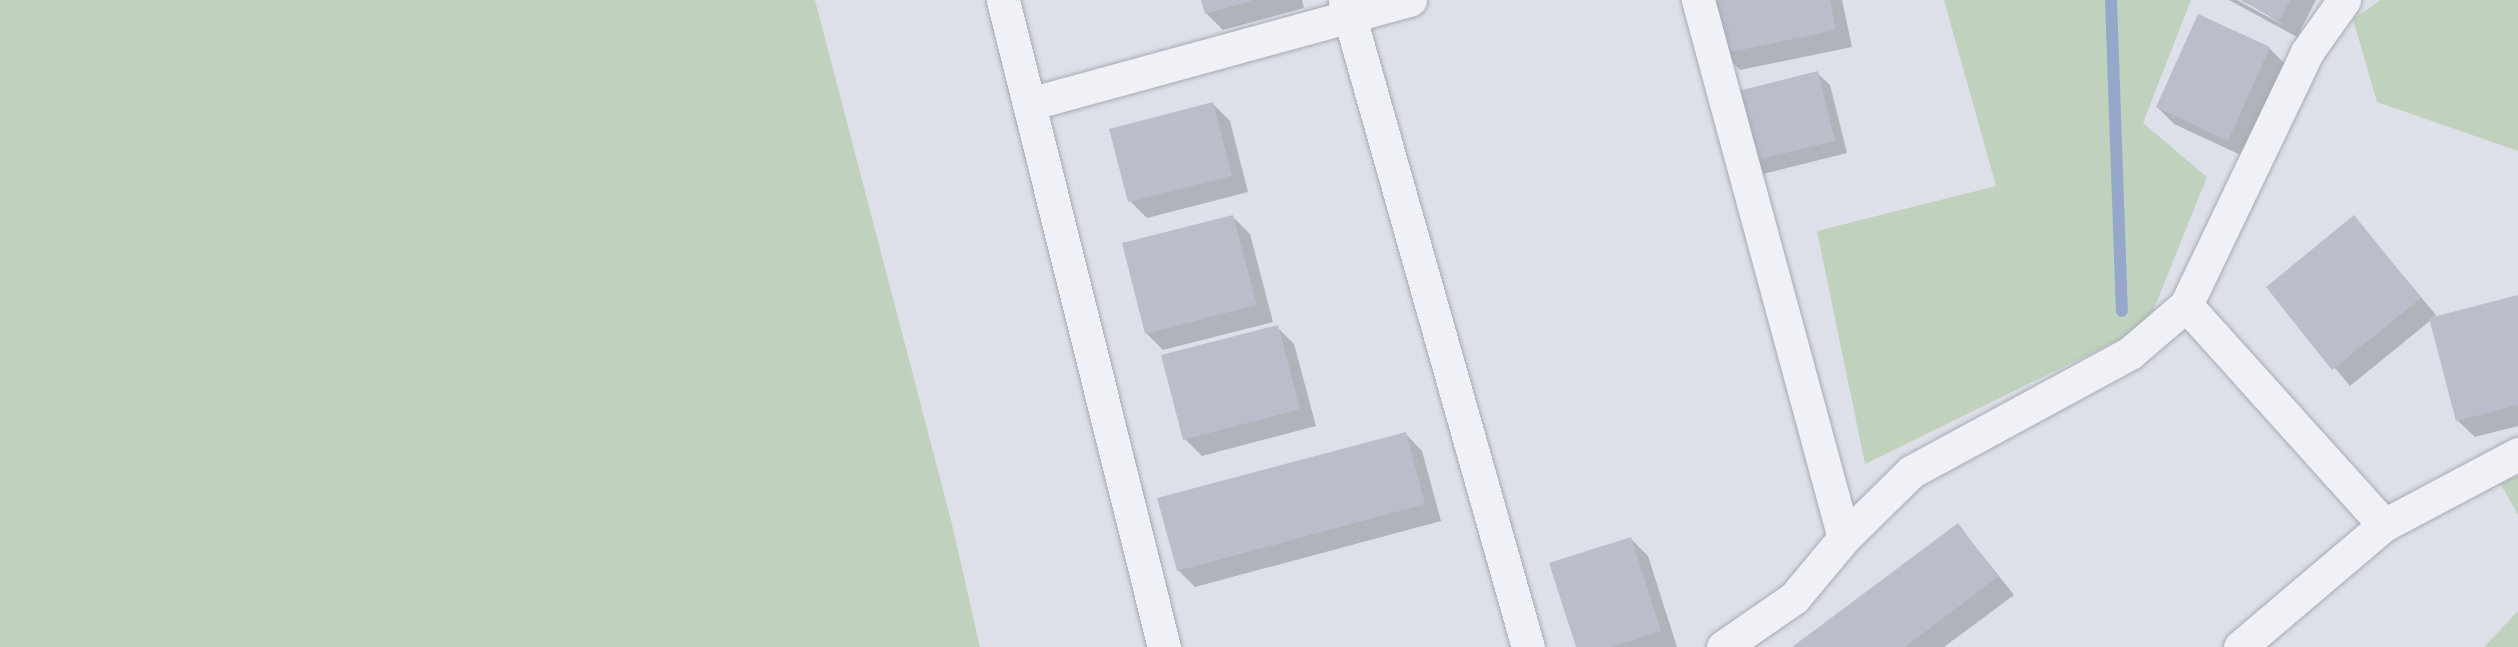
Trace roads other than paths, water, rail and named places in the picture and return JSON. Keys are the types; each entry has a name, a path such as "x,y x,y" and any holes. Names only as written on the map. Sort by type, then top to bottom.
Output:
{"street":[{"path":"1003,0 1164,647"},
{"path":"1029,104 1348,9 1410,0"},
{"path":"1698,0 1844,538"},
{"path":"1723,647 1794,598 1844,538 1911,472 2130,353 2186,305 2307,52 2344,0"},
{"path":"1348,9 1528,647"},
{"path":"2186,305 2384,525"},
{"path":"2240,647 2384,525 2518,454"}],"waterway":[{"path":"2111,0 2122,311"}]}
